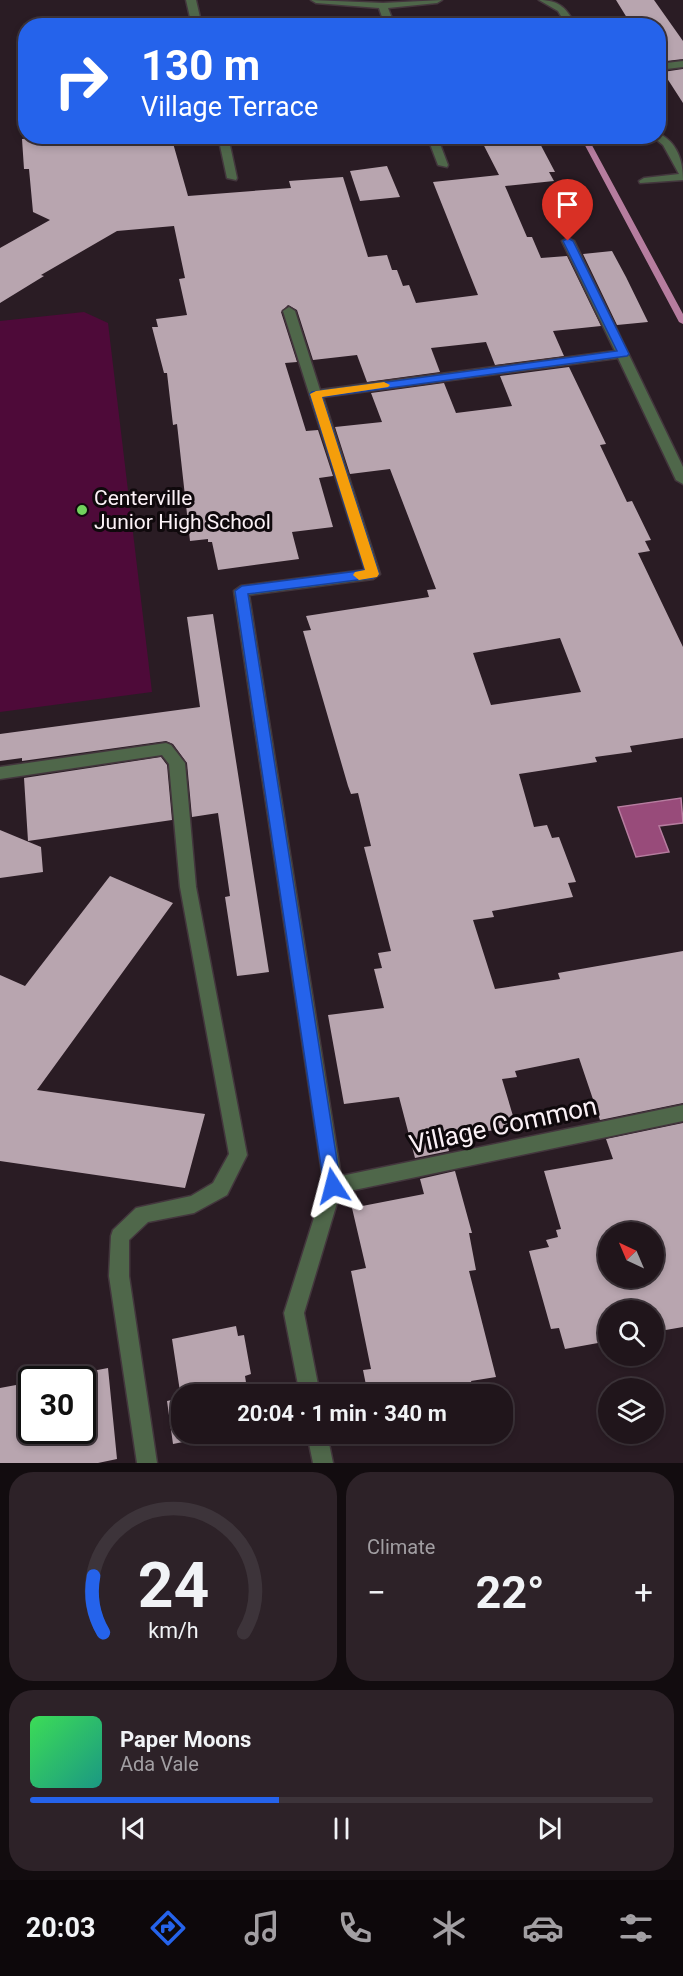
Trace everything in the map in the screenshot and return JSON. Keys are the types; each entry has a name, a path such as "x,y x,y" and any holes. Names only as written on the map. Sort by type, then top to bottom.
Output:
{"street":[{"path":"191,0 195,18"},
{"path":"316,0 383,6 437,0"},
{"path":"544,0 562,9 567,18"},
{"path":"383,6 387,18"},
{"path":"666,66 683,64"},
{"path":"666,142 683,172"},
{"path":"225,144 232,178"},
{"path":"435,144 442,165"},
{"path":"644,181 683,177"},
{"path":"568,241 683,480"},
{"path":"289,311 373,574 242,591 333,1186 294,1313 308,1384"},
{"path":"316,394 623,354"},
{"path":"0,773 166,749 177,764 188,887 238,1155 220,1189 194,1204 143,1214 120,1236 119,1276 147,1463"},
{"name":"Village Common","path":"333,1186 683,1113"},
{"path":"320,1444 323,1463"}],"shaded area":[{"name":"Centerville Junior High School","path":"84,312 108,323 152,692 0,712 0,321"},
{"path":"681,798 683,823 659,826 669,852 636,857 618,807"}],"building":[{"path":"616,0 654,0 683,41 683,59 666,61 666,18 627,18"},
{"path":"683,69 683,103 666,77 666,72"},
{"path":"22,144 173,144 188,196 291,188 289,181 343,177 368,257 387,255 392,270 397,270 403,286 409,285 416,303 478,295 433,182 499,175 483,144 540,144 555,172 549,172 554,181 505,186 527,237 532,237 541,258 567,256 601,326 553,331 564,356 495,365 486,342 431,348 440,372 367,382 357,355 313,360 297,310 288,305 281,312 297,362 285,363 306,431 318,430 333,476 319,478 333,527 292,532 299,559 218,570 212,542 208,542 208,539 190,541 177,424 173,425 167,373 164,373 152,327 158,327 156,319 187,315 179,279 185,278 174,226 117,231 41,275 44,276 0,303 0,248 50,220 33,212 29,169 24,169"},
{"path":"387,166 400,197 360,201 350,171"},
{"path":"612,251 648,322 617,325 583,254"},
{"path":"569,367 606,444 600,445 627,502 632,501 651,540 645,541 650,551 638,553 683,647 683,738 630,746 632,752 595,757 597,762 519,774 534,827 547,825 552,838 559,837 576,882 568,883 573,897 492,911 494,917 473,920 495,989 560,979 558,973 683,951 683,1103 600,1120 579,1058 515,1071 517,1077 502,1079 516,1126 446,1139 449,1151 415,1158 399,1097 344,1104 328,1015 384,1008 374,969 382,968 378,953 391,951 364,847 371,846 358,793 351,794 348,786 303,631 311,630 306,616 429,597 427,590 436,589 390,469 350,474 335,427 382,422 371,393 444,383 456,413 512,406 500,376","holes":["560,638 581,692 491,705 473,653"]},
{"path":"213,614 269,972 237,976 225,897 230,896 218,813 192,817 187,763 173,744 166,741 22,761 22,758 0,761 0,734 200,707 187,617"},
{"path":"161,757 167,765 172,820 28,841 24,778"},
{"path":"0,830 41,847 43,872 0,878"},
{"path":"110,876 173,903 37,1090 205,1114 185,1188 0,1161 0,975 25,986"},
{"path":"683,1123 683,1327 664,1330 664,1300 598,1300 598,1343 565,1349 559,1328 551,1329 529,1251 549,1247 546,1240 558,1237 556,1230 561,1229 544,1171 613,1159 606,1139"},
{"path":"455,1171 472,1233 469,1233 476,1270 469,1271 496,1377 471,1381 472,1384 366,1384 363,1370 371,1369 351,1271 366,1268 352,1208 424,1194 420,1179"},
{"path":"236,1326 238,1336 244,1335 251,1374 245,1376 246,1384 179,1384 172,1339"},
{"path":"108,1368 117,1459 98,1463 0,1463 0,1388 18,1385 18,1444 96,1444 96,1370"},
{"path":"171,1400 171,1430 167,1401"}],"waterway":[{"path":"587,144 683,322"}],"slow traffic":[{"path":"359,575 373,574 316,394 384,385"}],"place":[{"name":"Centerville Junior High School","path":"82,510"}],"route":[{"path":"333,1186 242,591 373,574 316,394 623,354 568,241"}]}
